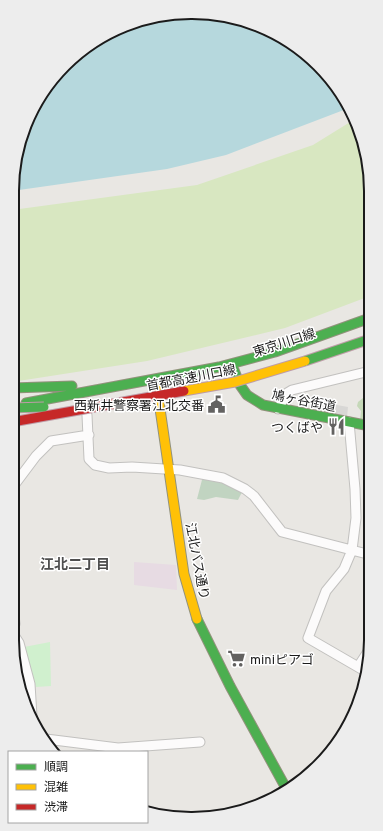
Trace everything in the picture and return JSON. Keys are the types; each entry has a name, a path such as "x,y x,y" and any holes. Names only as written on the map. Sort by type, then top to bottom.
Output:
{"main road":[{"name":"首都高速川口線","path":"19,406 219,367 275,352 364,320"},
{"name":"東京川口線","path":"19,417 157,388 234,370 298,351 364,327"},
{"name":"首都高速川口線","path":"19,421 207,388 260,376 364,341"},
{"path":"19,428 240,385 318,363 364,346"},
{"path":"234,370 240,385"},
{"name":"首都高速川口線","path":"19,388 96,384 183,375"},
{"name":"鳩ヶ谷街道","path":"240,385 254,400 278,409 364,425"},
{"name":"江北バス通り","path":"157,388 184,574 200,628 284,785"},
{"path":"19,407 50,407 207,388"}],"street":[{"path":"278,409 287,393 292,390 364,372"},
{"path":"87,415 89,459 95,465 109,468 132,467 192,471 223,478 245,489 254,496 282,532 364,553"},
{"path":"349,422 356,518 352,550 344,569 326,591 308,638 361,669"},
{"path":"19,479 36,456 51,441 89,435"},
{"path":"19,643 30,684 31,704"},
{"path":"51,740 103,748 200,742"}],"shaded area":[{"path":"337,405 348,407 347,417 310,410"},
{"path":"134,562 176,565 177,590 134,585"}],"green space":[{"path":"350,122 361,158 364,180 364,298 285,328 147,361 19,381 19,209 197,185 313,145"},
{"path":"364,397 364,422 360,421 361,411 357,406 358,402"},
{"path":"203,476 219,480 242,492 238,500 216,497 204,500 197,499"},
{"path":"50,642 51,686 36,687 24,647"}],"water":[{"path":"180,19 214,20 258,32 278,42 305,62 328,86 344,110 226,155 167,169 19,190 20,169 28,136 42,105 55,86 78,62 105,42 125,32 158,22"}],"traffic: fast":[{"path":"26,403 219,367 275,352 364,320"},
{"path":"305,361 364,341"},
{"path":"234,370 240,385 247,395 263,405 364,425"},
{"path":"19,388 72,386"},
{"path":"19,408 44,407"},
{"path":"197,619 230,686 284,785"}],"traffic: slow":[{"path":"184,391 235,382 305,361"},
{"path":"154,388 157,388 184,574 197,619"}],"traffic: jam":[{"path":"19,421 184,391"}],"place":[{"name":"西新井警察署江北交番","path":"217,405"},
{"name":"つくばや","path":"336,427"},
{"name":"miniピアゴ","path":"237,659"}],"district":[{"name":"江北二丁目","path":"75,564"}]}
